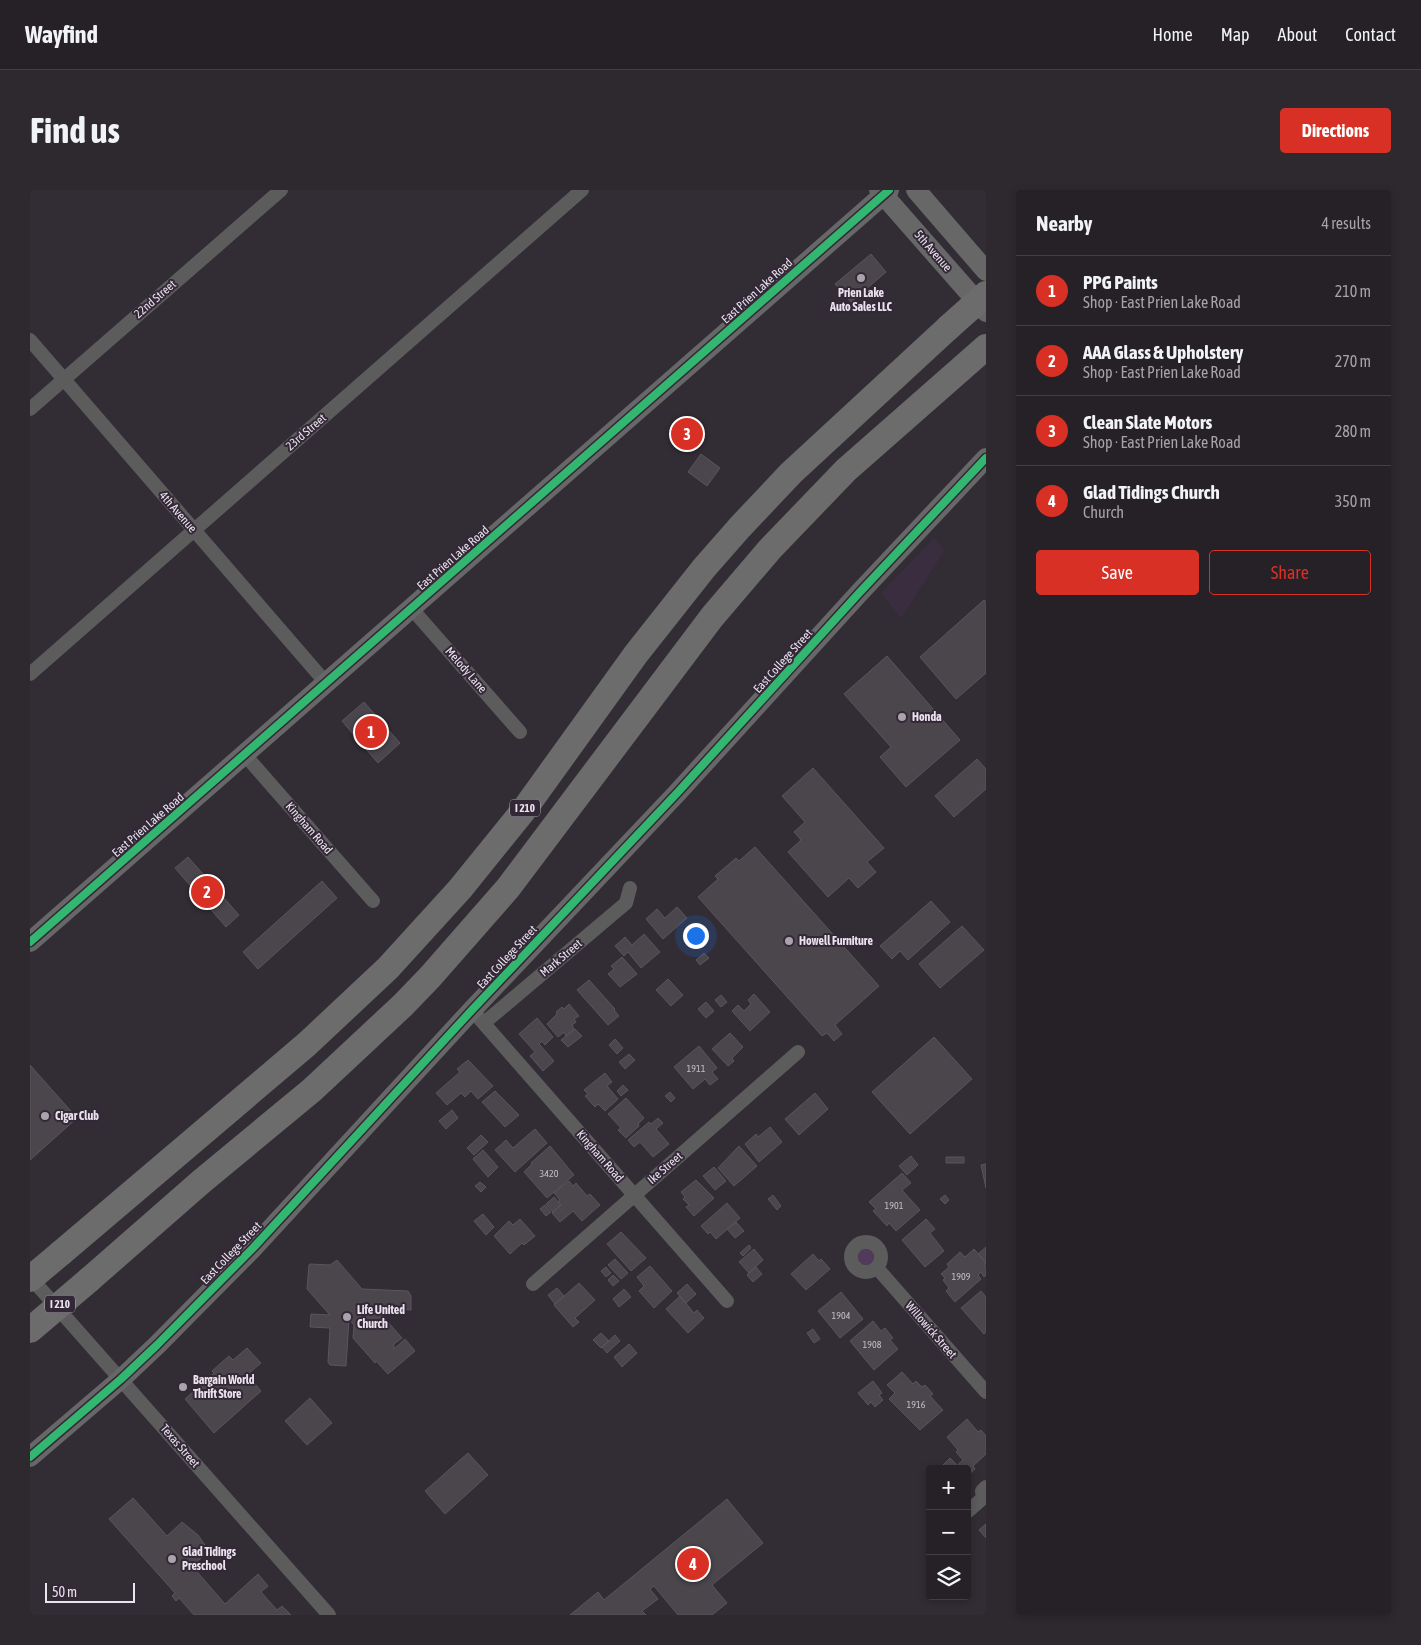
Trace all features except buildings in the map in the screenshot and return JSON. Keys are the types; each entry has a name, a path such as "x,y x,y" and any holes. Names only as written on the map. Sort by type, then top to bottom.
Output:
{"highway":[{"name":"I 210","path":"30,1278 307,1044 388,968 460,889 512,824 636,654 710,561 791,474 986,294"},
{"name":"I 210","path":"30,1330 202,1181 312,1090 403,1005 508,888 712,617 770,549 846,470 981,352"}],"street":[{"name":"22nd Street","path":"30,409 281,190"},
{"name":"23rd Street","path":"30,674 582,190"},
{"path":"916,190 986,271"},
{"name":"5th Avenue","path":"884,192 986,312"},
{"name":"East Prien Lake Road","path":"30,942 412,609 884,192"},
{"name":"4th Avenue","path":"30,340 326,684"},
{"name":"East College Street","path":"30,1456 121,1379 157,1345 478,1017 678,792 860,592 986,458"},
{"name":"Melody Lane","path":"412,609 520,732"},
{"name":"Kingham Road","path":"245,755 373,901"},
{"name":"Mark Street","path":"478,1017 626,903 630,888"},
{"name":"Kingham Road","path":"478,1017 727,1301"},
{"name":"Ike Street","path":"533,1284 798,1052"},
{"name":"Willowick Street","path":"877,1268 986,1392"},
{"name":"Texas Street","path":"30,1278 329,1615"},
{"path":"969,1510 983,1498 982,1490 986,1488"}],"shaded area":[{"path":"934,538 945,550 901,618 881,593"},
{"path":"863,1249 869,1249 874,1254 872,1263 863,1265 858,1260 858,1254"}],"cycle path":[{"path":"30,942 889,190"},
{"path":"30,1457 121,1379 253,1248 986,458"}],"place":[{"name":"Prien Lake Auto Sales LLC","path":"861,278"},
{"name":"Clean Slate Motors","path":"687,434"},
{"name":"Honda","path":"902,717"},
{"name":"PPG Paints","path":"371,732"},
{"name":"AAA Glass & Upholstery","path":"207,892"},
{"name":"Howell Furniture","path":"789,941"},
{"name":"Cigar Club","path":"45,1116"},
{"name":"Life United Church","path":"347,1317"},
{"name":"Bargain World Thrift Store","path":"183,1387"},
{"name":"Glad Tidings Preschool","path":"172,1559"},
{"name":"Glad Tidings Church","path":"693,1564"}]}
